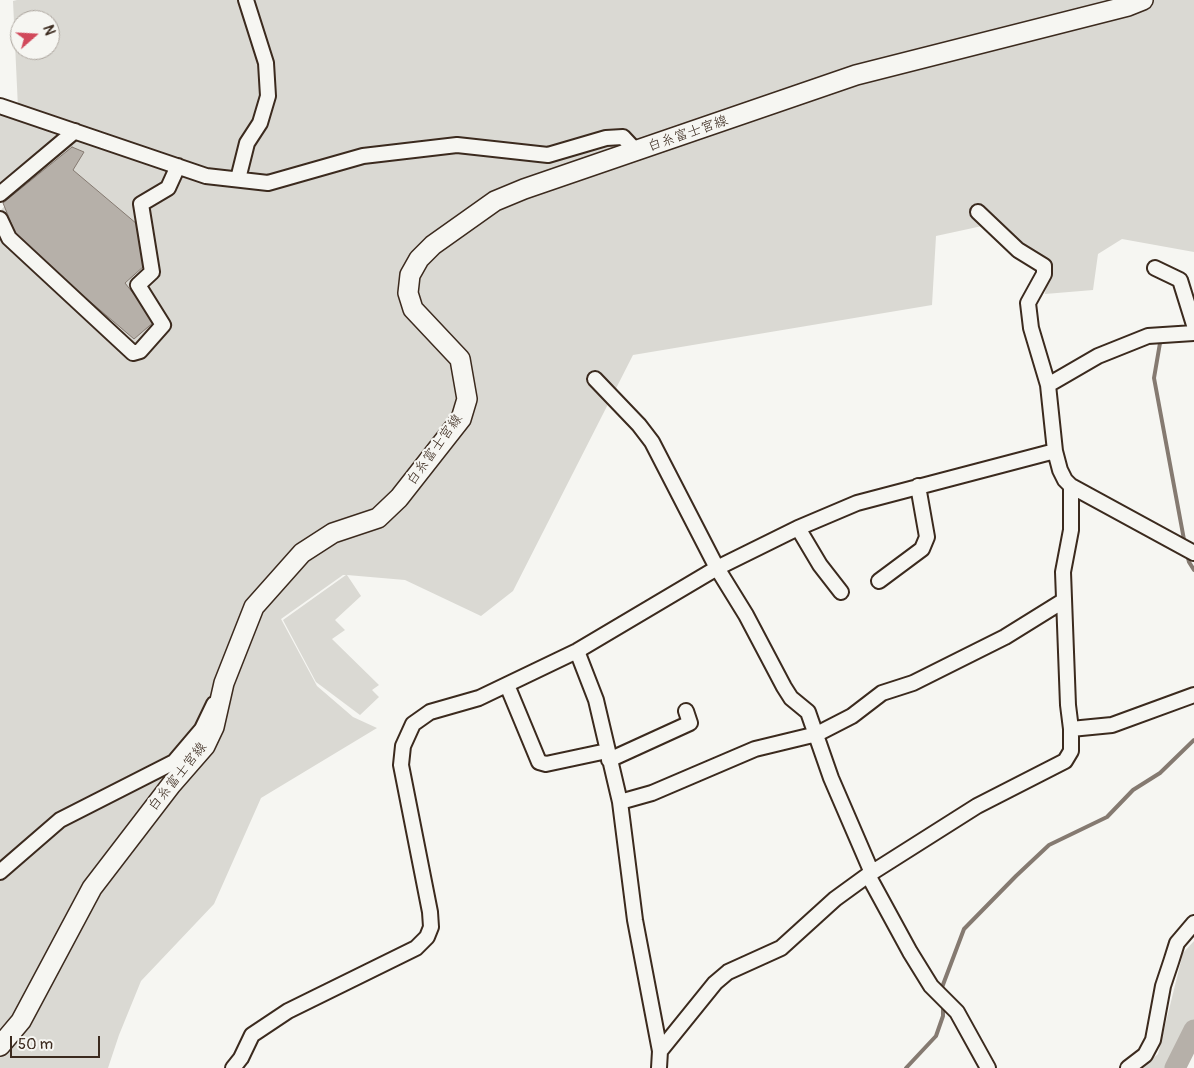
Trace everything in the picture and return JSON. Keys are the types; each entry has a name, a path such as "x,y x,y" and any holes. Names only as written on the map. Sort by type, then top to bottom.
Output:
{"main road":[{"name":"白糸富士宮線","path":"0,1046 21,1021 92,888 171,785 205,746 216,718 224,683 254,607 302,553 333,533 378,518 399,498 461,419 467,398 460,359 413,309 408,293 410,275 419,259 433,245 495,201 877,68 1128,6 1143,0"}],"street":[{"path":"238,179 247,144 260,123 268,96 266,63 246,0"},
{"path":"0,106 206,176 268,183 363,156 457,145 548,156 606,138 623,137 637,152"},
{"path":"0,194 75,131"},
{"path":"0,218 9,238 133,352 140,351 164,325 138,285 152,272 141,204 168,188 178,166"},
{"path":"978,212 1018,250 1044,266 1044,274 1028,303 1032,328 1048,385 1055,450 1060,470 1071,486 1194,553"},
{"path":"1155,268 1180,280 1194,325"},
{"path":"1048,385 1098,356 1148,336 1194,333"},
{"path":"595,380 639,425 652,442 717,568 746,615 784,687 791,698 808,712 831,778 870,874 910,952 932,986 957,1012 988,1068"},
{"path":"233,1068 241,1058 252,1035 288,1011 416,948 427,937 431,927 430,912 401,764 403,746 413,724 430,712 479,698 577,652 717,568 798,528 857,503 1055,450"},
{"path":"879,581 922,549 927,537 918,486"},
{"path":"660,1051 715,983 728,972 781,948 829,904 870,874 977,806 1065,761 1071,751 1071,729 1068,705 1063,572 1071,530 1071,486"},
{"path":"798,528 820,565 841,592"},
{"path":"620,802 652,792 755,749 817,734 852,716 882,693 913,683 1005,637 1063,601"},
{"path":"577,652 596,700 620,802 635,920 660,1051 659,1068"},
{"path":"0,872 60,820 174,762 188,748 202,729 224,683"},
{"path":"507,685 539,762 546,764 608,755 690,723 686,711"},
{"path":"1071,729 1112,726 1194,695"},
{"path":"1128,1068 1145,1055 1153,1040 1163,986 1177,944 1194,923"}],"shaded area":[{"path":"17,0 1194,0 1194,252 1122,239 1098,254 1093,290 1045,294 1048,266 996,223 936,236 932,305 633,355 513,591 481,616 405,580 347,575 361,596 335,620 345,630 332,639 379,685 372,690 379,697 360,715 316,682 283,620 346,575 343,575 281,619 317,686 353,717 377,728 261,798 214,904 141,981 108,1068 0,1068 0,211 70,137 0,198 0,107 18,108 16,60 60,60 60,10 13,10 13,1"},
{"path":"72,147 84,152 73,170 137,224 144,266 125,283 155,321 134,339 18,240 3,203"},
{"path":"1194,941 1194,1033 1168,1068 1141,1068 1158,1054 1183,953"}],"waterway":[{"path":"1160,343 1154,378 1185,545"},
{"path":"1187,554 1194,570"},
{"path":"941,990 964,929 1016,876 1049,845 1107,817 1133,790 1160,773 1194,740"},
{"path":"906,1068 936,1036 943,1016 943,1002"},
{"path":"1175,1068 1194,1030"}]}
